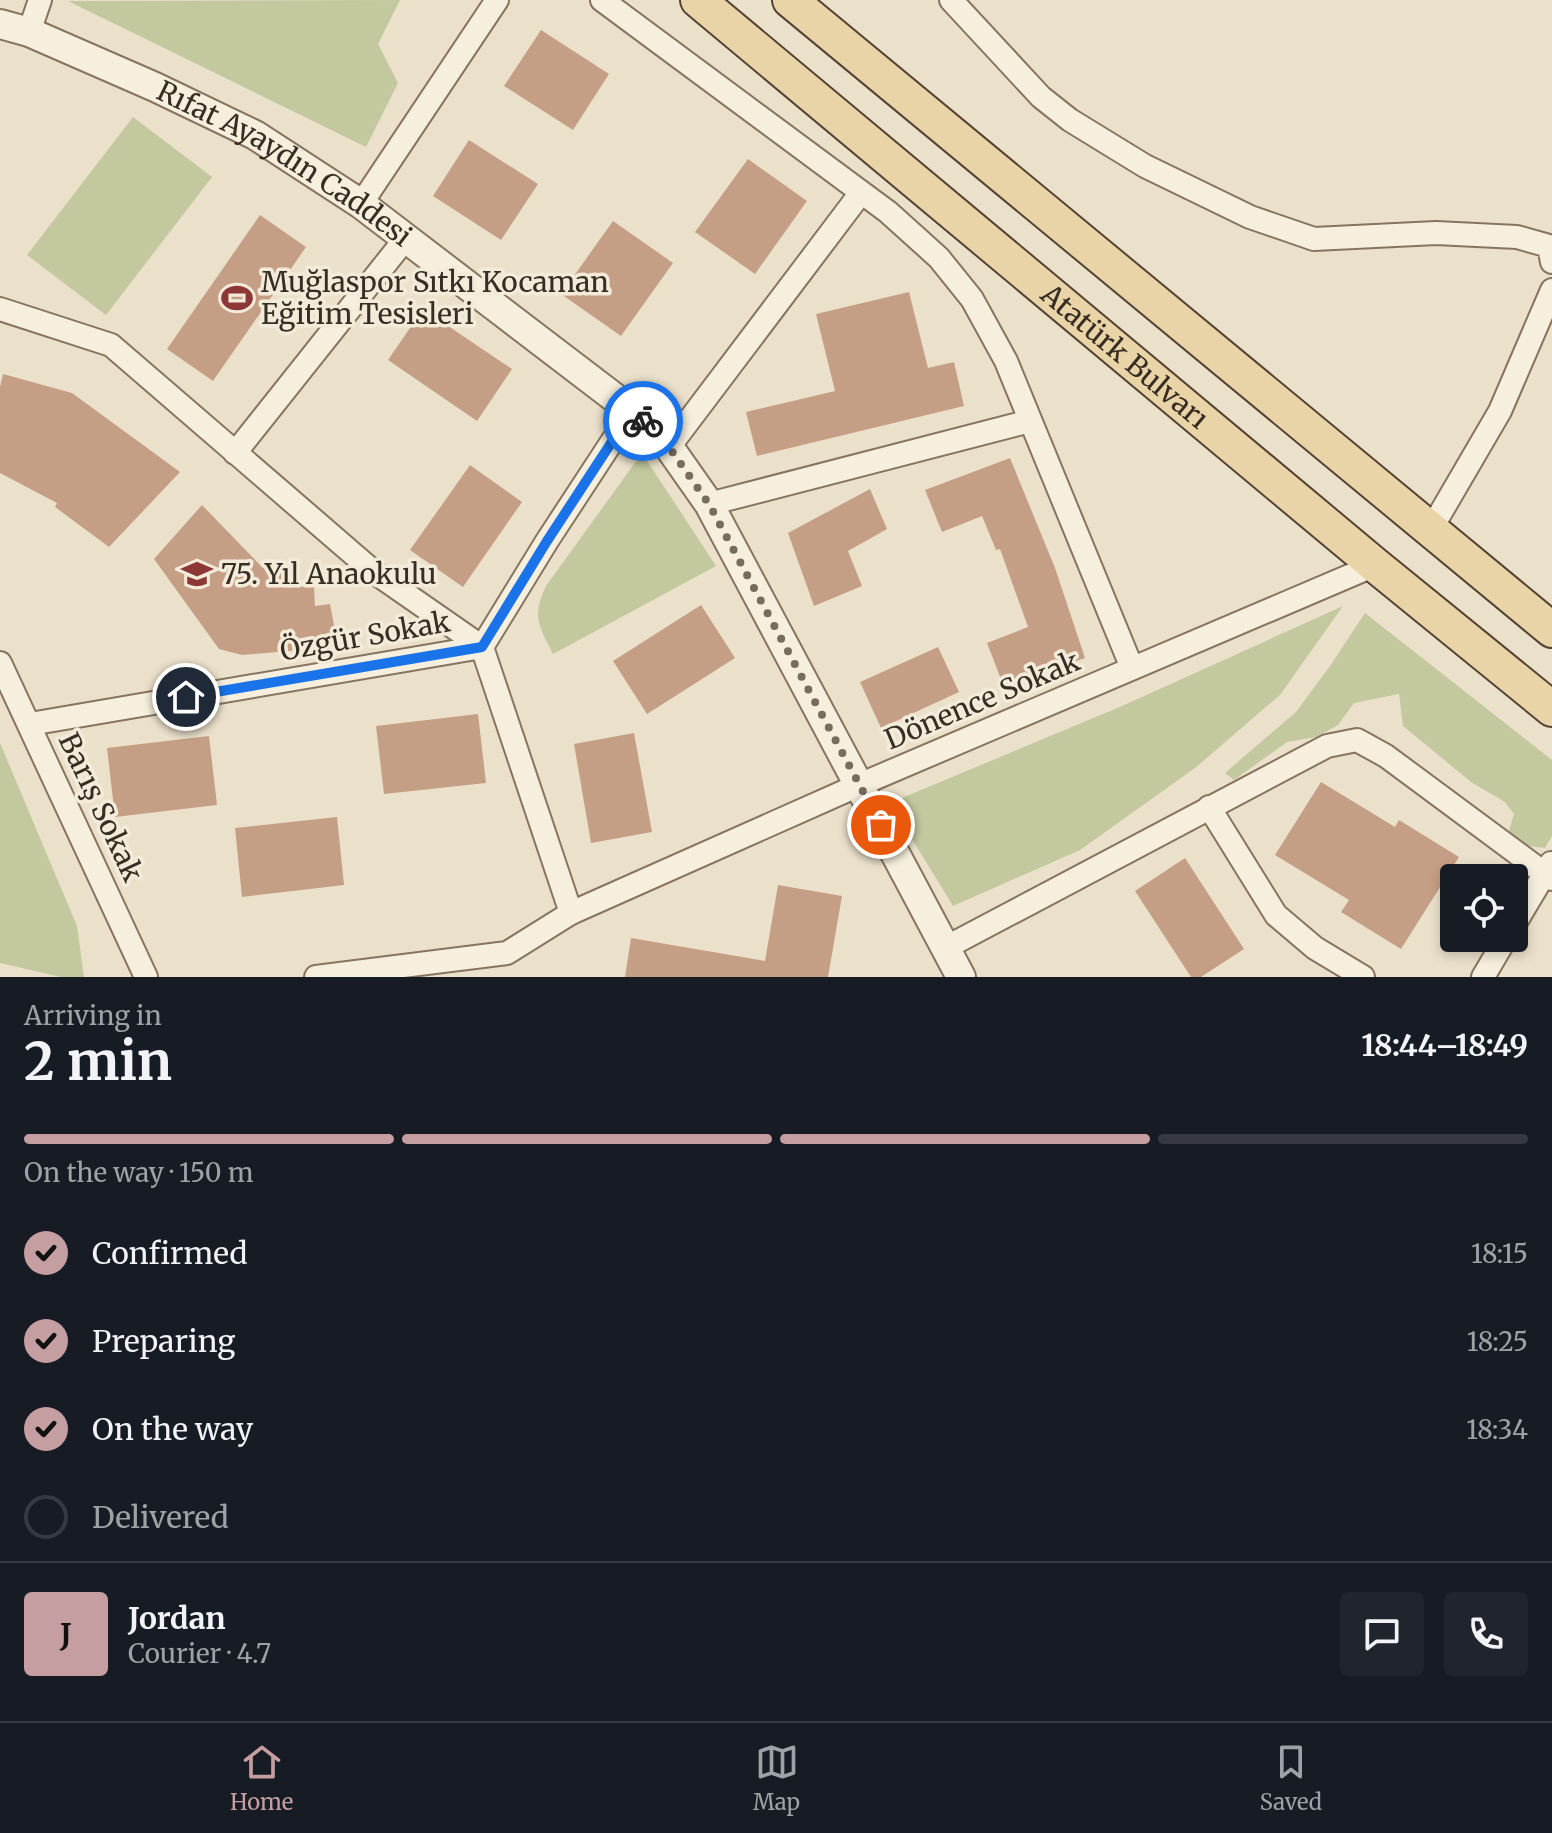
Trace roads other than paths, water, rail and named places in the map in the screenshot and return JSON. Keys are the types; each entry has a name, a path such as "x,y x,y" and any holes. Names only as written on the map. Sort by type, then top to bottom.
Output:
{"main road":[{"name":"Atatürk Bulvarı","path":"698,0 1552,709"},
{"path":"790,0 1552,630"}],"street":[{"path":"29,32 40,0"},
{"path":"361,204 497,0"},
{"path":"602,0 888,212 939,258 972,299 1006,361 1132,668"},
{"path":"951,0 1041,97 1070,120 1145,166 1250,217 1314,239 1436,233 1517,237 1549,246 1552,262"},
{"name":"Rıfat Ayaydın Caddesi","path":"0,24 29,32 255,135 361,204 632,411 669,447 709,504 961,977"},
{"path":"669,447 860,194"},
{"path":"235,453 406,238"},
{"path":"1430,531 1500,411 1552,290"},
{"path":"0,309 111,345 374,572 482,647 571,913"},
{"name":"Özgür Sokak","path":"30,724 482,647 632,411"},
{"path":"709,504 1030,421"},
{"name":"Dönence Sokak","path":"316,977 507,953 571,913 859,785 1375,565"},
{"name":"Barış Sokak","path":"0,663 146,977"},
{"path":"945,948 1327,746 1357,740 1386,756 1549,872 1528,904"},
{"path":"1209,807 1276,915 1315,948 1363,977"},
{"path":"1483,977 1498,952"}],"place":[{"name":"Muğlaspor Sıtkı Kocaman Eğitim Tesisleri","path":"237,298"},
{"name":"75. Yıl Anaokulu","path":"197,574"}]}
